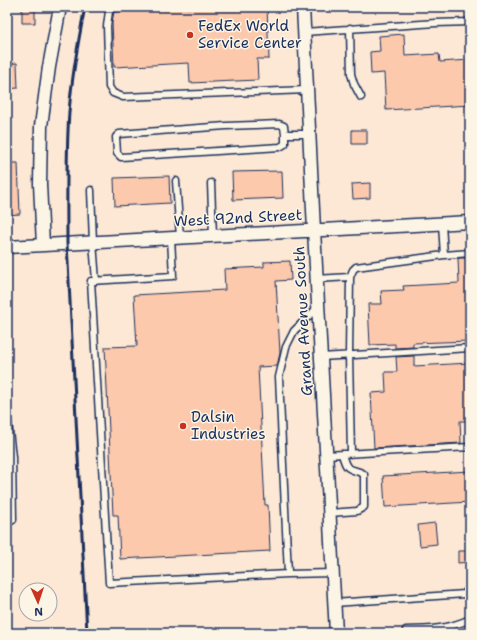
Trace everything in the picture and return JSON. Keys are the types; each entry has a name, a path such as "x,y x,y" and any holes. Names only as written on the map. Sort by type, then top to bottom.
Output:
{"street":[{"path":"43,245 40,184 41,126 49,67 60,7"},
{"name":"Grand Avenue South","path":"303,7 320,357 336,633"},
{"name":"West 92nd Street","path":"7,247 470,222"}],"lane":[{"path":"110,7 108,26 109,87 113,93 123,97 307,90"},
{"path":"304,32 350,28 470,22"},
{"path":"350,28 351,74 354,84 361,97"},
{"path":"279,124 284,126 285,134 285,144 280,147 121,157 117,153 116,137 119,134 226,126 279,124"},
{"path":"285,134 309,134"},
{"path":"176,181 176,238 173,276 91,281 109,583 332,573"},
{"path":"211,183 213,236"},
{"path":"91,190 96,281"},
{"path":"442,224 444,255"},
{"path":"351,454 349,355 350,277 353,270 356,267 470,253"},
{"path":"316,279 350,277"},
{"path":"288,574 279,378 286,347 294,331 318,307"},
{"path":"320,357 470,348"},
{"path":"7,413 12,457 13,520 7,523"},
{"path":"326,455 470,447"},
{"path":"329,513 357,511 364,507 364,474 350,470 345,466 342,454"},
{"path":"334,603 468,596 470,586"},
{"path":"406,630 432,630 461,623 470,619"}],"building":[{"path":"22,7 35,7 35,23 22,23"},
{"name":"FedEx World Service Center","path":"150,7 267,7 269,59 257,59 258,80 190,83 189,63 114,67 112,22 114,12 150,10"},
{"path":"404,34 405,56 439,54 440,62 470,60 470,105 386,110 384,73 371,74 370,52 380,51 379,36"},
{"path":"17,63 18,88 7,89 7,64"},
{"path":"352,130 367,130 367,144 352,144"},
{"path":"7,163 18,163 20,214 7,215"},
{"path":"282,171 283,198 233,200 232,172"},
{"path":"169,176 170,203 115,206 114,178"},
{"path":"370,183 370,198 353,199 352,184"},
{"path":"458,258 470,258 470,341 413,343 413,347 395,348 395,344 370,345 368,304 382,304 381,291 404,290 403,286 459,283"},
{"path":"290,261 291,280 276,281 280,353 277,366 258,367 265,505 268,505 270,551 120,559 118,515 113,515 105,347 137,346 134,295 225,290 224,269 264,267 264,262"},
{"path":"414,356 414,366 470,363 470,421 460,421 461,443 374,448 371,393 386,392 385,372 397,372 396,357"},
{"path":"470,471 470,502 385,507 383,476"},
{"path":"435,523 437,544 420,546 418,525"},
{"path":"458,551 470,551 470,562 458,563"}],"railway":[{"path":"85,7 69,112 67,161 67,243 87,633"}],"place":[{"name":"FedEx World Service Center","path":"190,35"},
{"name":"Dalsin Industries","path":"183,426"}]}
